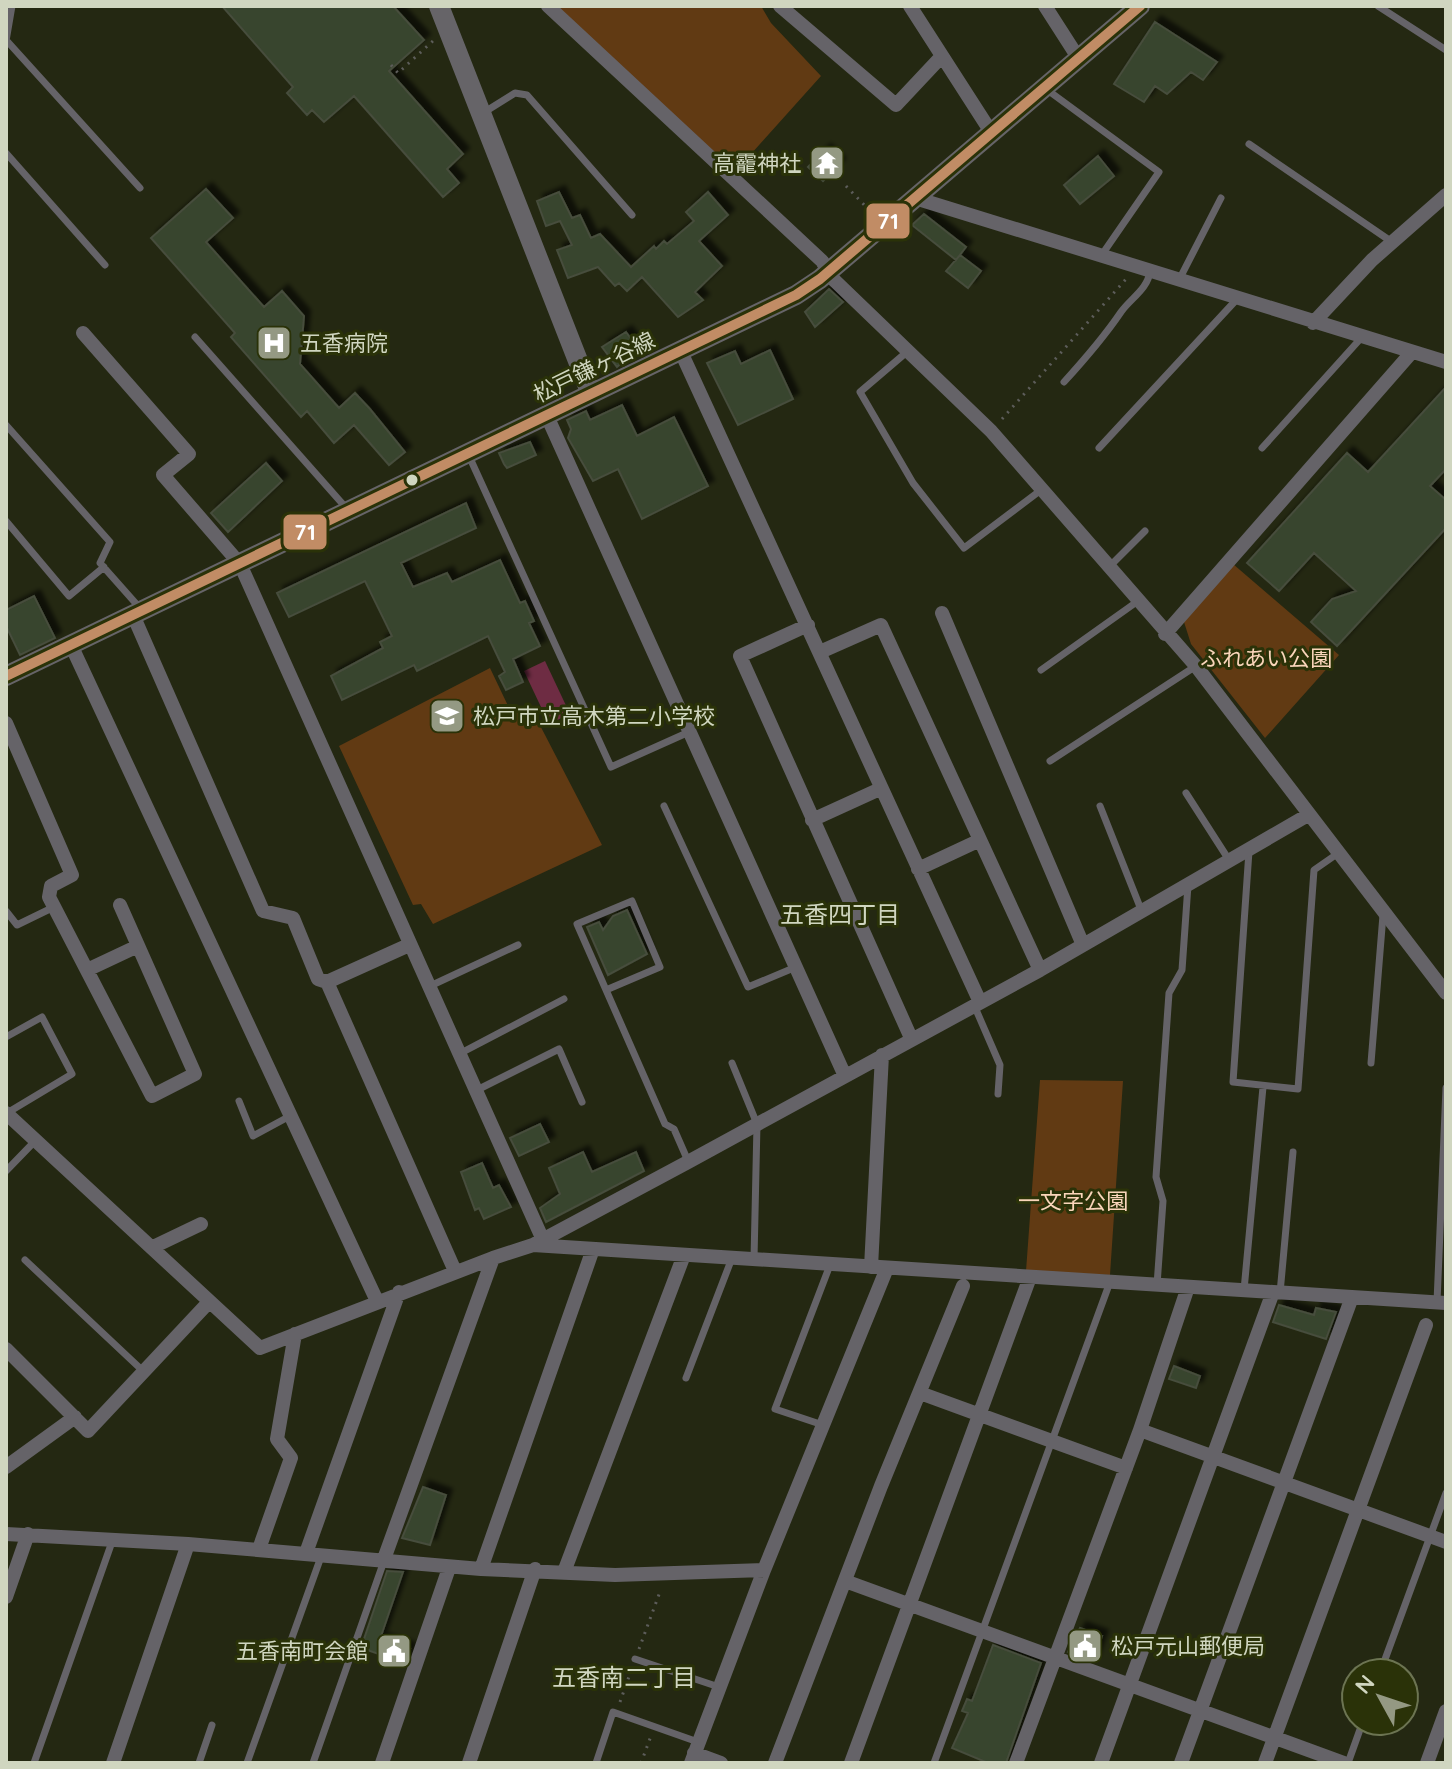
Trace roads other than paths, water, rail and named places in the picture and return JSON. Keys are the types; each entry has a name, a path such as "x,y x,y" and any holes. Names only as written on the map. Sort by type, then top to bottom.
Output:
{"main road":[{"path":"439,6 515,224 591,394"},
{"name":"松戸鎌ヶ谷線","path":"6,676 796,295 830,271 1140,6"}],"street":[{"path":"548,6 701,145 830,271 834,280 991,431 1196,666 1446,993"},
{"path":"780,6 896,105 942,56"},
{"path":"910,6 991,132"},
{"path":"1045,6 1079,59"},
{"path":"1313,323 1392,242 1446,195"},
{"path":"915,198 1446,362"},
{"path":"83,333 189,454 163,475 240,564 459,1054 538,1242"},
{"path":"681,352 808,625 977,1004"},
{"path":"1165,634 1412,352"},
{"path":"547,416 845,1076"},
{"path":"138,613 263,911 293,918 318,979 327,982 409,945"},
{"path":"942,613 1083,945"},
{"path":"808,625 740,656 911,1038"},
{"path":"820,652 881,625 1040,970"},
{"path":"71,645 377,1301"},
{"path":"6,723 72,875 51,886 49,897 152,1096 195,1074 120,905"},
{"path":"812,820 880,789"},
{"path":"6,1113 260,1348 399,1292 538,1242 1040,970 1308,815"},
{"path":"918,869 978,841"},
{"path":"87,970 138,946"},
{"path":"327,982 455,1271"},
{"path":"871,1267 882,1055"},
{"path":"153,1247 201,1224"},
{"path":"538,1242 593,1249 1441,1303"},
{"path":"481,1569 593,1249"},
{"path":"564,1572 684,1255"},
{"path":"384,1559 493,1258"},
{"path":"721,1763 694,1753 764,1570 887,1268"},
{"path":"851,1763 1030,1277"},
{"path":"775,1763 963,1286"},
{"path":"1016,1763 1140,1430 1188,1287"},
{"path":"306,1553 399,1292"},
{"path":"1101,1763 1212,1457 1276,1292"},
{"path":"1181,1763 1287,1483 1352,1297"},
{"path":"6,1349 88,1431 208,1303"},
{"path":"1265,1763 1426,1325"},
{"path":"259,1549 291,1458 277,1439 295,1334"},
{"path":"920,1393 1126,1468"},
{"path":"6,1467 75,1417"},
{"path":"1140,1430 1446,1542"},
{"path":"6,1534 259,1549 384,1559 449,1568 666,1573 764,1570"},
{"path":"6,1597 28,1534"},
{"path":"113,1763 188,1544"},
{"path":"382,1763 449,1568"},
{"path":"469,1763 535,1569"},
{"path":"845,1581 1346,1763"},
{"path":"1427,1763 1446,1711"}],"lane":[{"path":"12,6 7,41 140,188"},
{"path":"1378,6 1446,50"},
{"path":"1044,87 1159,172 1101,256"},
{"path":"479,115 515,93 527,95 632,215"},
{"path":"1249,144 1392,242"},
{"path":"6,153 105,265"},
{"path":"1179,280 1221,198"},
{"path":"1064,382 1149,282 1144,269"},
{"path":"1099,448 1238,298"},
{"path":"195,337 350,512"},
{"path":"1262,448 1362,337"},
{"path":"909,350 860,392 913,483 964,548 1043,489"},
{"path":"6,425 110,542 100,563 138,613"},
{"path":"468,454 611,767 690,732"},
{"path":"6,521 69,596 104,567"},
{"path":"1109,567 1145,531"},
{"path":"1041,670 1138,601"},
{"path":"1050,761 1196,666"},
{"path":"1186,793 1229,860"},
{"path":"664,806 748,987 796,967"},
{"path":"1100,806 1142,912"},
{"path":"1249,849 1233,1082 1298,1089 1314,870 1337,854"},
{"path":"1157,1285 1163,1201 1156,1177 1169,993 1182,970 1188,885"},
{"path":"606,990 660,967 632,901 577,924 606,990 665,1124 674,1129 688,1162"},
{"path":"6,911 17,925 54,907"},
{"path":"1371,1063 1384,913"},
{"path":"428,987 518,945"},
{"path":"459,1054 564,999"},
{"path":"977,1004 1000,1065 998,1094"},
{"path":"6,1037 42,1017 72,1074 6,1113"},
{"path":"475,1091 559,1049 582,1102"},
{"path":"732,1063 757,1124 754,1259"},
{"path":"1244,1290 1263,1087"},
{"path":"1441,1303 1446,1088"},
{"path":"239,1101 253,1136 290,1116"},
{"path":"6,1171 36,1140"},
{"path":"1276,1292 1293,1152"},
{"path":"686,1378 732,1258"},
{"path":"25,1260 143,1371"},
{"path":"823,1425 775,1409 831,1264"},
{"path":"934,1763 1110,1282"},
{"path":"1386,1657 1446,1493"},
{"path":"34,1763 113,1538"},
{"path":"247,1763 322,1554"},
{"path":"313,1763 384,1559"},
{"path":"635,1659 719,1687"},
{"path":"596,1763 613,1712 654,1726 694,1753"},
{"path":"199,1763 212,1725"},
{"path":"1346,1763 1357,1737"}],"place":[{"name":"高靇神社","path":"827,163"},
{"name":"五香病院","path":"274,343"},
{"name":"松戸市立高木第二小学校","path":"447,716"},
{"name":"松戸元山郵便局","path":"1085,1646"},
{"name":"五香南町会館","path":"394,1651"}],"district":[{"name":"五香四丁目","path":"840,914"},
{"name":"五香南二丁目","path":"624,1677"}],"park label":[{"name":"ふれあい公園","path":"1266,658"},
{"name":"一文字公園","path":"1073,1201"}]}
